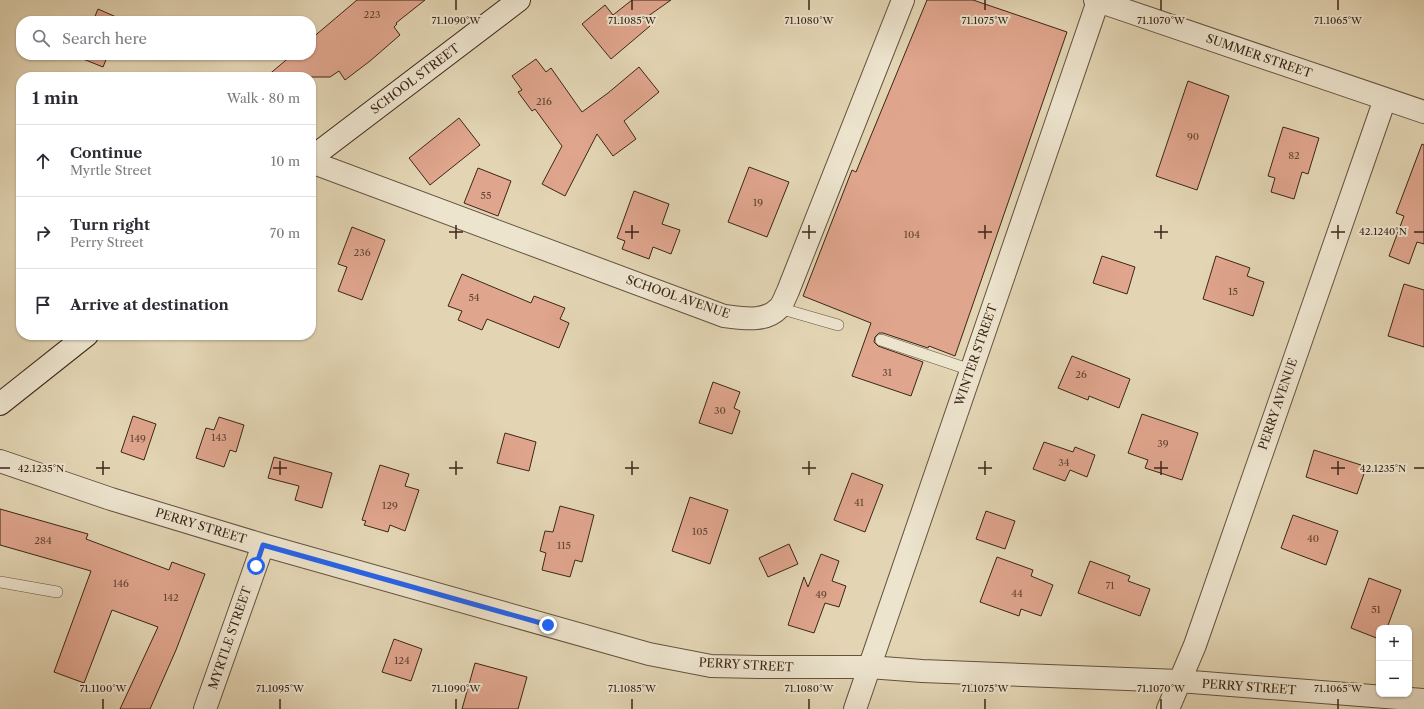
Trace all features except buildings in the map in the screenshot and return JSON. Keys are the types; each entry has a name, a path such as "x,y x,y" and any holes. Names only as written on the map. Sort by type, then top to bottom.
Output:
{"street":[{"name":"SCHOOL STREET","path":"316,154 519,0"},
{"path":"779,308 788,291 902,0"},
{"name":"SUMMER STREET","path":"1096,0 1424,112"},
{"name":"WINTER STREET","path":"855,709 1096,0"},
{"name":"PERRY AVENUE","path":"1168,709 1195,645 1385,98"},
{"name":"SCHOOL AVENUE","path":"316,164 724,316 749,319 756,318 768,316 779,308"},
{"path":"0,404 81,340"},
{"name":"PERRY STREET","path":"0,461 112,499 263,545 649,654 711,666 759,668 869,668 1179,681 1424,700"},
{"name":"MYRTLE STREET","path":"205,709 263,545"}],"lane":[{"path":"779,308 838,325"},
{"path":"881,340 971,370"},
{"path":"0,582 57,592"}],"route":[{"path":"256,566 263,545 548,625"}]}
